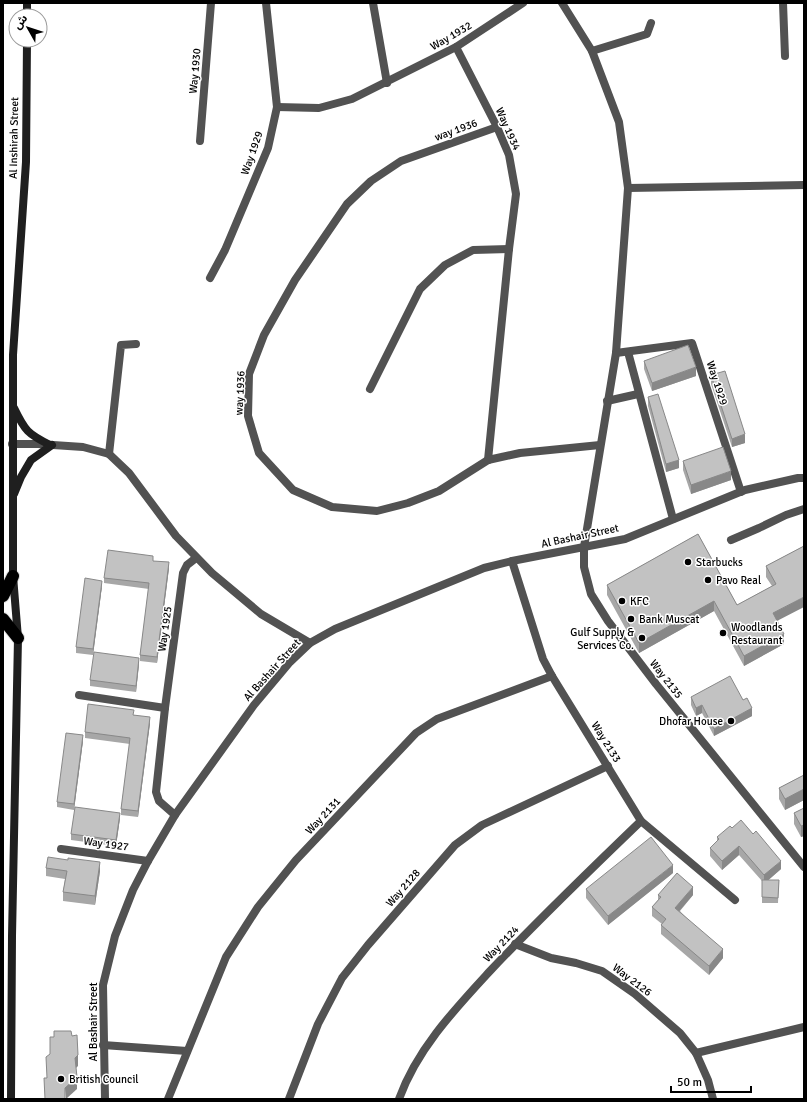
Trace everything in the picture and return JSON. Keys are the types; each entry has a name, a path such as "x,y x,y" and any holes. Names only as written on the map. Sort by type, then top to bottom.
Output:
{"highway":[{"path":"3,596 13,576"},
{"path":"3,619 18,638"}],"street":[{"name":"Way 1930","path":"200,141 211,3"},
{"name":"Way 1929","path":"210,278 225,250 268,148 277,107 266,3"},
{"path":"373,3 386,83"},
{"name":"Way 1932","path":"277,107 319,108 352,99 456,47 524,3"},
{"path":"562,3 592,51 619,122 628,188 616,353 584,547"},
{"path":"783,3 785,56"},
{"path":"592,51 647,34 651,23"},
{"name":"Way 1934","path":"456,47 497,127 509,154 516,194 509,249 488,460"},
{"name":"Al Inshirah Street","path":"11,1099 12,912 18,638 13,576 13,355 26,162 27,48"},
{"name":"way 1936","path":"497,127 401,161 371,181 346,204 295,280 264,335 249,374 248,416 259,453 293,490 332,507 377,511 408,503 439,490 488,460 520,453 600,445"},
{"path":"628,188 804,185"},
{"path":"370,388 420,288 445,265 473,250 509,249"},
{"name":"Way 1929","path":"616,353 692,343 741,492"},
{"path":"109,454 121,345 136,344"},
{"path":"628,352 638,394 673,519"},
{"path":"607,401 638,394"},
{"path":"13,406 24,428 32,436 51,445"},
{"path":"12,444 83,447 109,454 129,473 176,536 196,558 261,614 310,643"},
{"path":"12,496 31,460 51,445"},
{"name":"Al Bashair Street","path":"105,1099 103,985 116,936 133,890 148,861 176,815 254,705 290,662 310,643 335,629 484,568 512,561 625,539 741,492 798,478 804,478"},
{"path":"731,540 786,515 804,509"},
{"name":"Way 2135","path":"584,547 584,567 591,594 608,621 656,684 804,867"},
{"name":"Way 1925","path":"176,815 160,801 156,792 165,708 183,573 188,565 196,558"},
{"name":"Way 2133","path":"512,561 543,659 641,821 735,900"},
{"name":"Way 2131","path":"168,1099 226,957 258,907 296,860 416,733 437,719 552,676"},
{"path":"79,695 165,708"},
{"name":"Way 2128","path":"289,1099 318,1024 342,978 368,945 455,844 482,825 608,766"},
{"name":"Way 2124","path":"400,1099 422,1053 458,1006 515,944 641,821"},
{"name":"Way 1927","path":"61,849 148,861"},
{"name":"Way 2126","path":"515,944 551,958 576,963 602,971 634,994 680,1033 696,1053 708,1080 713,1099"},
{"path":"696,1053 804,1029"},
{"path":"103,1045 187,1051"}],"building":[{"path":"688,345 696,367 652,383 644,361"},
{"path":"725,371 745,434 732,439 711,375"},
{"path":"658,394 679,460 666,464 648,397"},
{"path":"723,447 731,471 691,485 683,461"},
{"path":"698,534 737,605 776,584 766,566 804,546 804,597 773,613 784,634 744,656 714,601 639,643 607,585"},
{"path":"108,550 153,556 153,561 169,562 157,657 140,655 149,583 104,578"},
{"path":"85,578 102,581 93,649 76,647"},
{"path":"94,652 139,658 136,686 90,680"},
{"path":"730,676 743,700 747,698 752,708 714,729 702,705 696,708 691,697"},
{"path":"88,704 134,710 133,715 150,717 138,811 121,809 130,738 85,732"},
{"path":"66,733 83,735 74,804 57,802"},
{"path":"804,775 804,789 785,799 779,788"},
{"path":"75,807 120,813 116,840 71,834"},
{"path":"804,808 804,825 801,826 794,813"},
{"path":"741,820 753,834 756,831 781,861 764,875 739,846 722,861 710,848 719,839 717,837 730,826 732,828"},
{"path":"651,837 673,865 608,916 586,889"},
{"path":"48,857 100,862 95,896 63,892 67,871 46,868"},
{"path":"677,873 693,887 675,908 723,949 709,966 661,925 666,919 652,907 661,897 658,895"},
{"path":"762,880 779,880 778,898 762,897"},
{"name":"British Council","path":"54,1031 71,1031 72,1036 77,1035 78,1055 75,1058 77,1077 65,1088 65,1099 45,1099 44,1078 47,1078 46,1057 50,1054 50,1037 54,1037"}],"place":[{"name":"Starbucks","path":"688,562"},
{"name":"Pavo Real","path":"708,580"},
{"name":"KFC","path":"622,601"},
{"name":"Bank Muscat","path":"631,619"},
{"name":"Woodlands Restaurant","path":"723,633"},
{"name":"Gulf Supply & Services Co.","path":"642,638"},
{"name":"Dhofar House","path":"731,721"},
{"name":"British Council","path":"61,1079"}]}
